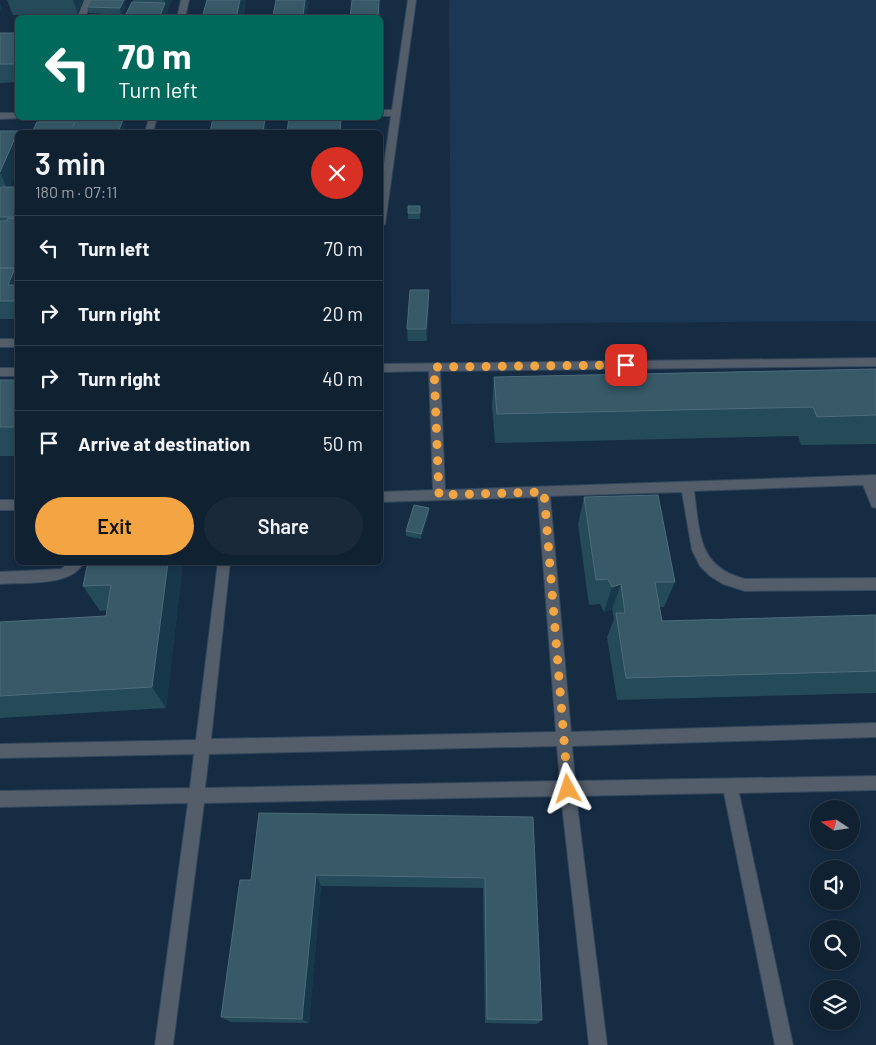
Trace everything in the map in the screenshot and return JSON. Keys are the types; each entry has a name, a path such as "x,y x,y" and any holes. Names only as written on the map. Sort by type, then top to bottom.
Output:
{"street":[{"path":"82,15 88,0"},
{"path":"182,15 185,0"},
{"path":"383,204 412,0"},
{"path":"383,113 397,113"},
{"path":"0,116 15,116"},
{"path":"0,343 15,342"},
{"path":"383,368 876,362"},
{"path":"434,367 439,495"},
{"path":"0,372 15,372"},
{"path":"383,496 872,480 876,503"},
{"path":"687,487 700,554 706,566 716,576 730,583 745,585 876,584"},
{"path":"544,492 568,789 598,1045"},
{"path":"0,505 15,504"},
{"path":"0,578 63,574 75,565"},
{"path":"164,1045 197,796 224,565"},
{"path":"0,750 564,739 876,730"},
{"path":"0,799 876,783"},
{"path":"730,786 784,1045"}],"shaded area":[{"path":"449,0 876,0 876,321 451,324"}],"building":[{"path":"91,0 124,0 120,8 87,7"},
{"path":"207,0 240,0 237,15 203,15"},
{"path":"276,0 305,0 303,15 273,15"},
{"path":"352,0 379,0 378,15 350,15"},
{"path":"132,2 165,3 160,15 126,15"},
{"path":"0,33 15,33 15,64 0,64"},
{"path":"76,120 123,120 119,130 33,130 37,122 74,122 73,126"},
{"path":"213,120 265,120 263,130 210,130"},
{"path":"289,120 341,120 340,130 287,130"},
{"path":"0,131 15,131 15,138 0,172"},
{"path":"1,187 15,187 15,217 0,217"},
{"path":"408,206 420,206 420,213 408,213"},
{"path":"8,218 15,219 15,268 0,268 0,221 7,221"},
{"path":"0,268 15,268 8,285 15,285 15,301 0,301"},
{"path":"410,290 429,290 426,329 407,329"},
{"path":"876,369 876,415 817,417 813,407 497,414 494,377"},
{"path":"0,380 15,380 15,427 0,427"},
{"path":"658,495 675,582 655,582 662,621 876,615 876,671 626,678 616,613 625,613 621,584 612,587 608,579 596,580 584,497"},
{"path":"414,505 429,508 421,534 406,531"},
{"path":"87,565 168,565 152,687 0,696 0,622 106,616 111,585 83,586"},
{"path":"259,813 533,817 542,1020 487,1019 485,878 316,875 302,1019 221,1017 240,880 251,880"}],"route":[{"path":"568,789 544,492 439,495 434,367 626,365"}]}
